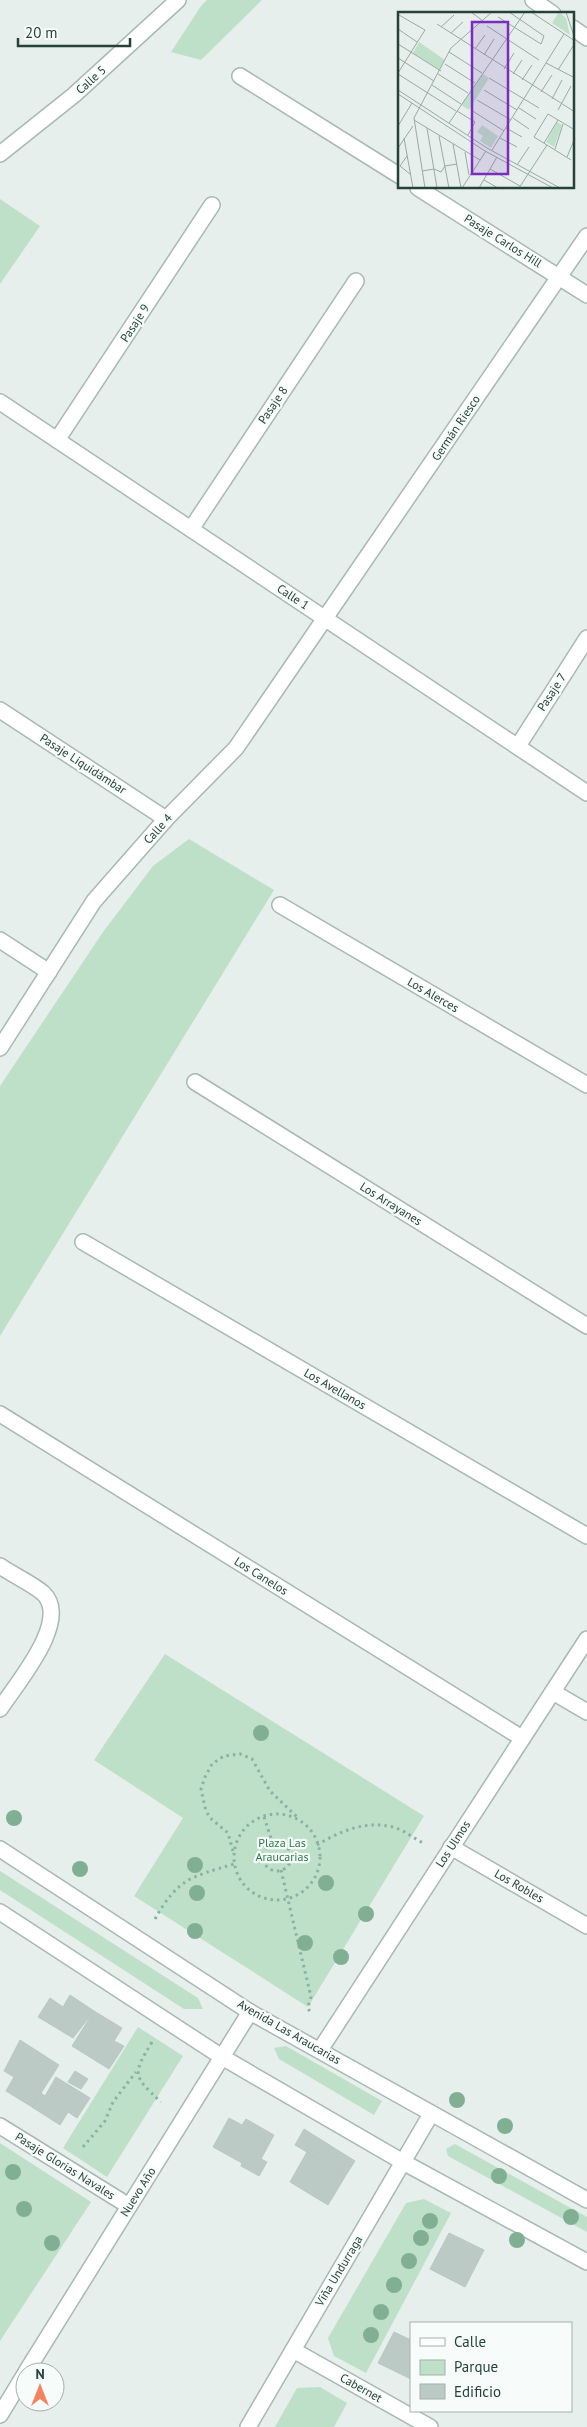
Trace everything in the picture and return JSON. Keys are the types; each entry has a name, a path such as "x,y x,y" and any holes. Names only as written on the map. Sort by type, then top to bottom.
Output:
{"street":[{"name":"Calle 5","path":"0,154 74,95 178,0"},
{"path":"533,0 550,12"},
{"path":"574,29 587,38"},
{"path":"240,76 398,175"},
{"name":"Pasaje Carlos Hill","path":"420,189 560,276 587,295"},
{"name":"Pasaje 9","path":"58,440 212,205"},
{"name":"Germán Riesco","path":"326,619 587,236"},
{"name":"Pasaje 8","path":"191,529 356,281"},
{"name":"Calle 1","path":"0,402 587,793"},
{"name":"Calle 4","path":"0,1048 94,901 166,819 236,748 326,619"},
{"name":"Pasaje 7","path":"518,746 587,638"},
{"name":"Pasaje Liquidámbar","path":"0,710 166,819"},
{"name":"Los Alerces","path":"280,905 587,1086"},
{"path":"0,940 48,972"},
{"name":"Los Arrayanes","path":"195,1082 587,1326"},
{"name":"Los Avellanos","path":"83,1242 587,1536"},
{"name":"Los Canelos","path":"0,1414 522,1738"},
{"path":"0,1566 43,1593 51,1604 51,1614 47,1637 0,1709"},
{"name":"Los Ulmos","path":"320,2050 587,1639"},
{"path":"553,1692 587,1712"},
{"name":"Avenida Las Araucarias","path":"0,1849 250,2012 587,2200"},
{"name":"Los Robles","path":"448,1852 587,1926"},
{"path":"0,1912 222,2057 403,2162 587,2262"},
{"name":"Nuevo Año","path":"33,2362 250,2012"},
{"name":"Viña Undurraga","path":"248,2427 431,2114"},
{"name":"Pasaje Glorias Navales","path":"0,2126 129,2206"},
{"name":"Cabernet","path":"293,2350 430,2427"},
{"name":"Nuevo Año","path":"0,2415 15,2391"}],"path":[{"path":"234,1853 228,1833 209,1817 204,1807 201,1789 204,1777 212,1764 224,1756 240,1754 252,1759 259,1769 262,1781 270,1791 305,1825 314,1835 318,1845 319,1862 315,1876 298,1895 288,1899 264,1898 251,1891 241,1880 234,1864 237,1840 244,1828 255,1820 281,1814 294,1817 305,1825"},
{"path":"264,1817 273,1844"},
{"path":"318,1845 336,1834 350,1829 377,1825 396,1828 448,1852"},
{"path":"273,1844 285,1846 291,1853 290,1863 281,1870 270,1869 264,1862 266,1849 273,1844"},
{"path":"142,1941 168,1895 182,1883 195,1876 234,1864"},
{"path":"281,1870 311,1997 308,2007 320,2050"},
{"path":"67,2168 105,2121 113,2102 137,2071 139,2063 165,2020"},
{"path":"137,2071 143,2086 181,2122"}],"green space":[{"path":"207,0 262,0 201,60 171,52 201,6"},
{"path":"0,199 40,226 0,284"},
{"path":"189,839 274,890 0,1336 0,1086 103,932 153,866"},
{"name":"Plaza Las Araucarias","path":"165,1654 424,1816 308,2007 134,1896 183,1818 94,1760"},
{"path":"0,1871 198,1998 203,2009 184,2009 0,1890"},
{"path":"138,2027 183,2056 107,2177 63,2148"},
{"path":"286,2046 382,2101 374,2115 279,2059 274,2048"},
{"path":"0,2143 91,2202 0,2341"},
{"path":"455,2144 587,2217 587,2232 448,2156 446,2149"},
{"path":"424,2199 451,2213 366,2373 334,2356 328,2338 406,2203"},
{"path":"320,2387 347,2403 334,2427 275,2427 297,2388"}],"building":[{"path":"70,1995 94,2011 73,2038 38,2017 50,1998 63,2007"},
{"path":"94,2011 122,2028 114,2041 124,2046 109,2069 72,2046"},
{"path":"20,2040 59,2065 32,2107 6,2091 14,2077 4,2071"},
{"path":"75,2071 88,2079 81,2089 68,2082"},
{"path":"56,2077 90,2098 77,2118 68,2112 60,2125 32,2107 41,2093 45,2096"},
{"path":"229,2118 242,2125 246,2119 274,2135 261,2159 267,2162 259,2176 241,2166 242,2163 213,2147"},
{"path":"304,2129 355,2161 346,2175 295,2145"},
{"path":"307,2152 346,2175 328,2205 290,2182"},
{"path":"449,2233 484,2250 465,2287 430,2269"},
{"path":"394,2332 410,2340 410,2379 378,2363"}]}
